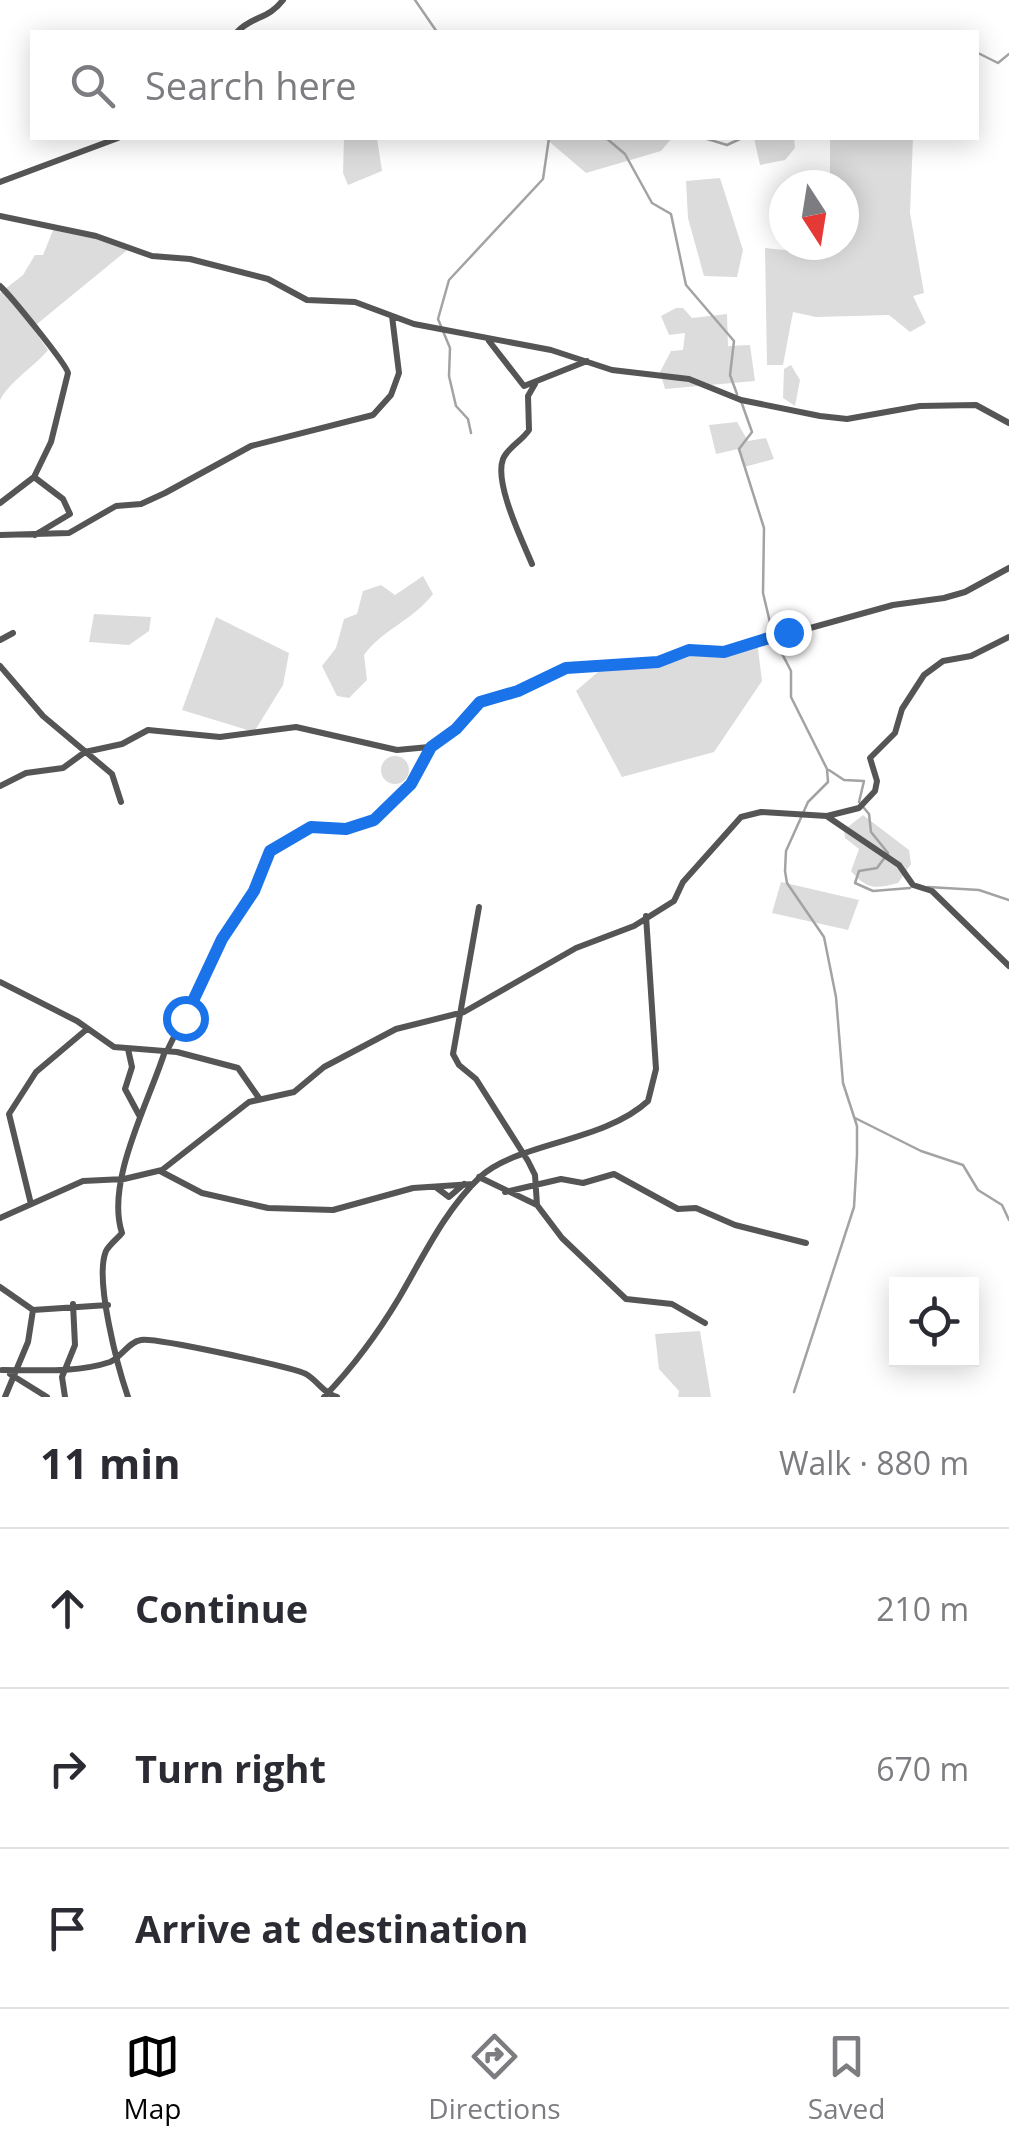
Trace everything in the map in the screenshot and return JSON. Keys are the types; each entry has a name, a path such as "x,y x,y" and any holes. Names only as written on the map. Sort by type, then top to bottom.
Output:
{"street":[{"path":"238,30 249,20 271,15 283,0"},
{"path":"0,182 113,140"},
{"path":"0,216 96,236 152,256 190,260 268,279 308,300 355,302 392,316 612,370 689,379 740,400 836,420 920,406 976,405 1009,424"},
{"path":"0,286 68,368 50,442 34,477 0,503"},
{"path":"0,535 69,533 116,506 142,504 250,446 373,415 391,395 399,373 392,316"},
{"path":"484,336 520,384 535,384 587,361"},
{"path":"532,564 510,509 502,466 503,456 529,430 528,396 535,384"},
{"path":"34,477 63,499 70,514 34,536"},
{"path":"128,1397 117,1358 104,1270 106,1252 122,1234 116,1214 140,1116 166,1051 222,939 254,891 270,851 311,827 346,829 374,820 411,784 431,747 456,729 480,702 518,691 566,668 632,660 650,663 689,650 713,653 740,648 893,604 965,592 1009,568"},
{"path":"0,640 13,633"},
{"path":"1,1217 83,1181 124,1179 159,1171 259,1098 301,1088 324,1067 396,1029 457,1013 576,948 634,926 674,901 684,882 741,817 761,812 827,816 860,808 876,790 878,781 870,758 895,733 902,710 924,675 943,661 971,656 1009,638"},
{"path":"0,666 43,716 112,774 121,802"},
{"path":"0,786 26,773 64,768 85,752 122,744 148,730 220,737 296,726 376,747 431,747"},
{"path":"827,816 899,865 912,885 932,891 1009,966"},
{"path":"478,906 457,1013 455,1057 476,1079 524,1156 536,1184 538,1205 562,1238 626,1299 672,1304 705,1324"},
{"path":"159,1171 202,1193 268,1208 333,1210 413,1188 472,1182 524,1156 613,1125 648,1101 656,1069 646,916"},
{"path":"0,982 111,1045 166,1051 238,1068 259,1098"},
{"path":"31,1204 8,1114 36,1072 87,1029"},
{"path":"128,1048 132,1067 125,1090 140,1116"},
{"path":"505,1192 561,1179 583,1183 614,1174 678,1209 696,1208 735,1225 806,1243"},
{"path":"472,1182 538,1205"},
{"path":"326,1396 373,1338 424,1252 472,1182"},
{"path":"0,1287 33,1310 108,1304"},
{"path":"65,1397 62,1377 75,1345 74,1304"},
{"path":"6,1397 28,1342 33,1310"},
{"path":"0,1382 14,1373 68,1369 117,1358 143,1340 197,1347 220,1356 269,1361 307,1374 326,1396 337,1397"},
{"path":"1,1369 14,1373 47,1397"}],"shaded area":[{"path":"344,140 377,140 382,171 348,185 343,173"},
{"path":"547,140 670,140 661,151 586,173"},
{"path":"754,140 794,140 795,148 785,160 760,165"},
{"path":"830,140 913,140 910,213 924,293 913,296 926,323 910,332 889,315 816,317 793,312 783,365 767,365 765,248 769,248 769,260 859,260 859,170 830,170"},
{"path":"720,178 743,250 737,277 704,276 688,218 686,181"},
{"path":"54,228 131,247 37,324 34,330 48,350 0,400 0,293 23,275 35,255 43,255"},
{"path":"683,308 692,318 727,314 728,346 750,345 755,381 665,389 660,372 671,351 683,350 685,333 669,335 661,316"},
{"path":"791,365 800,380 795,406 783,398 784,369"},
{"path":"737,422 748,441 766,438 774,459 744,467 738,449 716,454 709,425"},
{"path":"423,576 433,594 364,655 367,680 349,698 337,696 322,666 336,648 344,619 357,614 363,591 381,585 395,595"},
{"path":"94,614 151,617 149,631 129,645 89,642"},
{"path":"216,617 289,653 283,685 254,732 182,710"},
{"path":"757,641 762,681 714,752 622,777 576,691 607,664 654,664 685,651 713,654"},
{"path":"395,756 405,760 409,770 405,780 395,784 385,780 381,770 385,760"},
{"path":"863,815 909,850 911,864 898,883 872,886 851,871 859,849 845,838 844,830"},
{"path":"781,882 859,900 848,930 772,913"},
{"path":"700,1331 711,1397 678,1397 679,1391 659,1369 655,1334"}],"waterway":[{"path":"415,0 436,30"},
{"path":"979,54 998,63 1009,54"},
{"path":"471,433 468,419 456,406 449,376 450,348 438,319 449,280 543,179 549,140"},
{"path":"608,140 625,154 652,203 671,214 686,285 734,341 730,375 737,394"},
{"path":"711,140 727,145 738,140"},
{"path":"741,401 752,432 739,449 764,528 763,593 773,635"},
{"path":"776,642 791,671 791,697 827,769 828,782 808,802 786,851 785,871 787,883 824,937 836,997 843,1083 857,1126 854,1207 794,1392"},
{"path":"829,770 844,780 864,781 859,802"},
{"path":"864,808 869,814 871,832 888,853 877,868 859,871 855,883 873,891 910,888"},
{"path":"928,887 979,890 1009,900"},
{"path":"855,1118 921,1151 963,1165 978,1190 1002,1205 1009,1220"}],"route":[{"path":"185,1018 222,939 254,891 270,851 311,827 346,829 374,820 411,784 431,747 456,729 480,702 518,691 566,668 632,660 658,662 689,650 724,652 788,632"}]}
